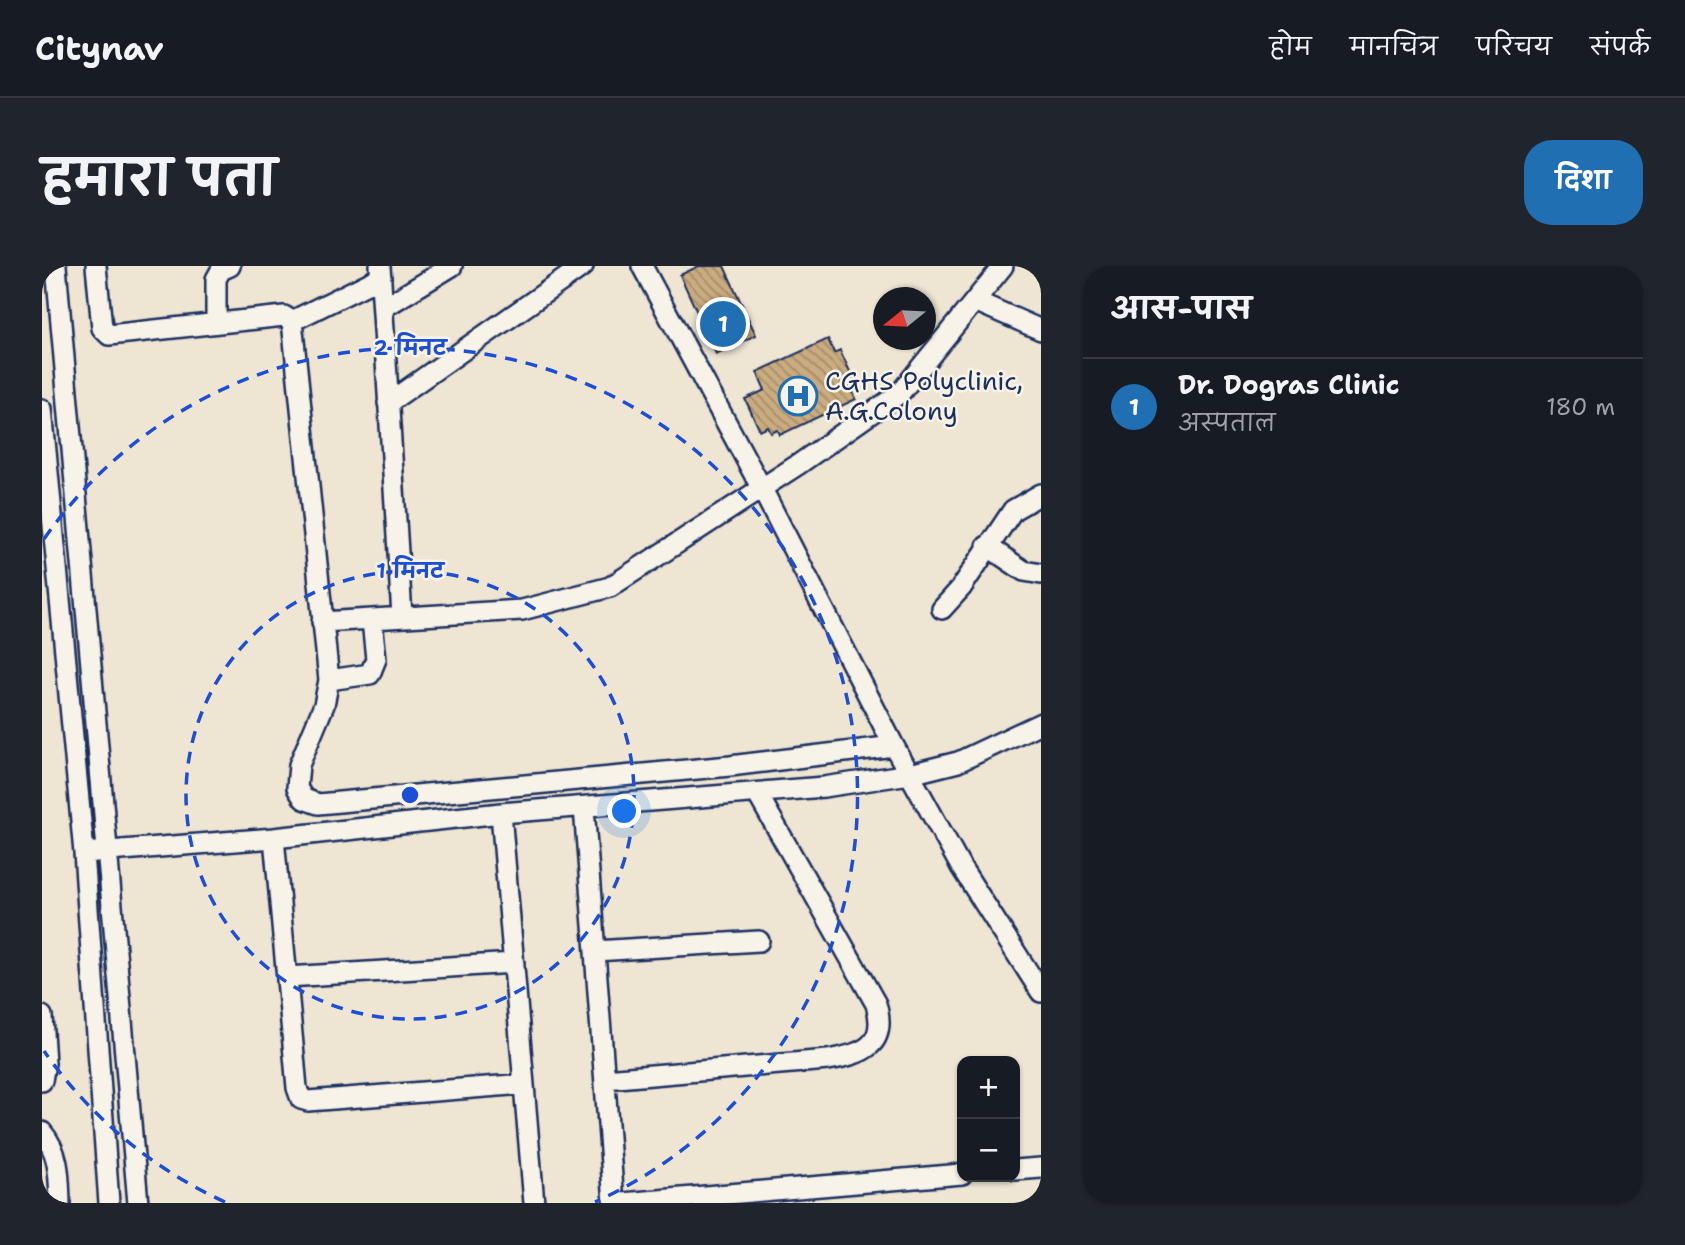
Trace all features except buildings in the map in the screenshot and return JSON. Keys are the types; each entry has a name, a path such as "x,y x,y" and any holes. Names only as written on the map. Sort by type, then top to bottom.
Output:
{"street":[{"path":"56,266 138,1203"},
{"path":"96,266 102,328 109,335 284,316 292,321"},
{"path":"216,323 216,279 221,270 230,266"},
{"path":"383,308 452,266"},
{"path":"388,403 583,266"},
{"path":"642,266 762,489 894,746 961,867 1041,992"},
{"path":"322,621 523,610 610,587 762,489 900,393 1003,266"},
{"path":"292,321 380,272 402,616"},
{"path":"975,301 1041,330"},
{"path":"292,321 329,680 324,705 299,765 297,788 304,799 318,803 730,766 894,746"},
{"path":"42,398 67,394"},
{"path":"42,409 84,853 109,1203"},
{"path":"942,610 961,588 1013,510 1041,495"},
{"path":"987,546 1024,571 1041,574"},
{"path":"329,680 370,674 376,659 372,620"},
{"path":"84,853 274,838 501,813 824,788 910,774 958,762 1041,723"},
{"path":"605,1079 828,1060 858,1054 874,1041 881,1021 876,1004 757,793"},
{"path":"583,807 614,1203"},
{"path":"501,813 534,1203"},
{"path":"274,838 297,1088 302,1099 308,1101 524,1084"},
{"path":"595,951 760,941"},
{"path":"286,977 514,963"},
{"path":"42,1016 45,1063 42,1081"},
{"path":"42,1132 52,1144 58,1166 60,1203"},
{"path":"1020,1170 1041,1168"},
{"path":"623,1203 957,1174"}],"place":[{"name":"Dr. Dogras Clinic","path":"723,324"},
{"name":"CGHS Polyclinic, A.G.Colony","path":"798,396"}]}
